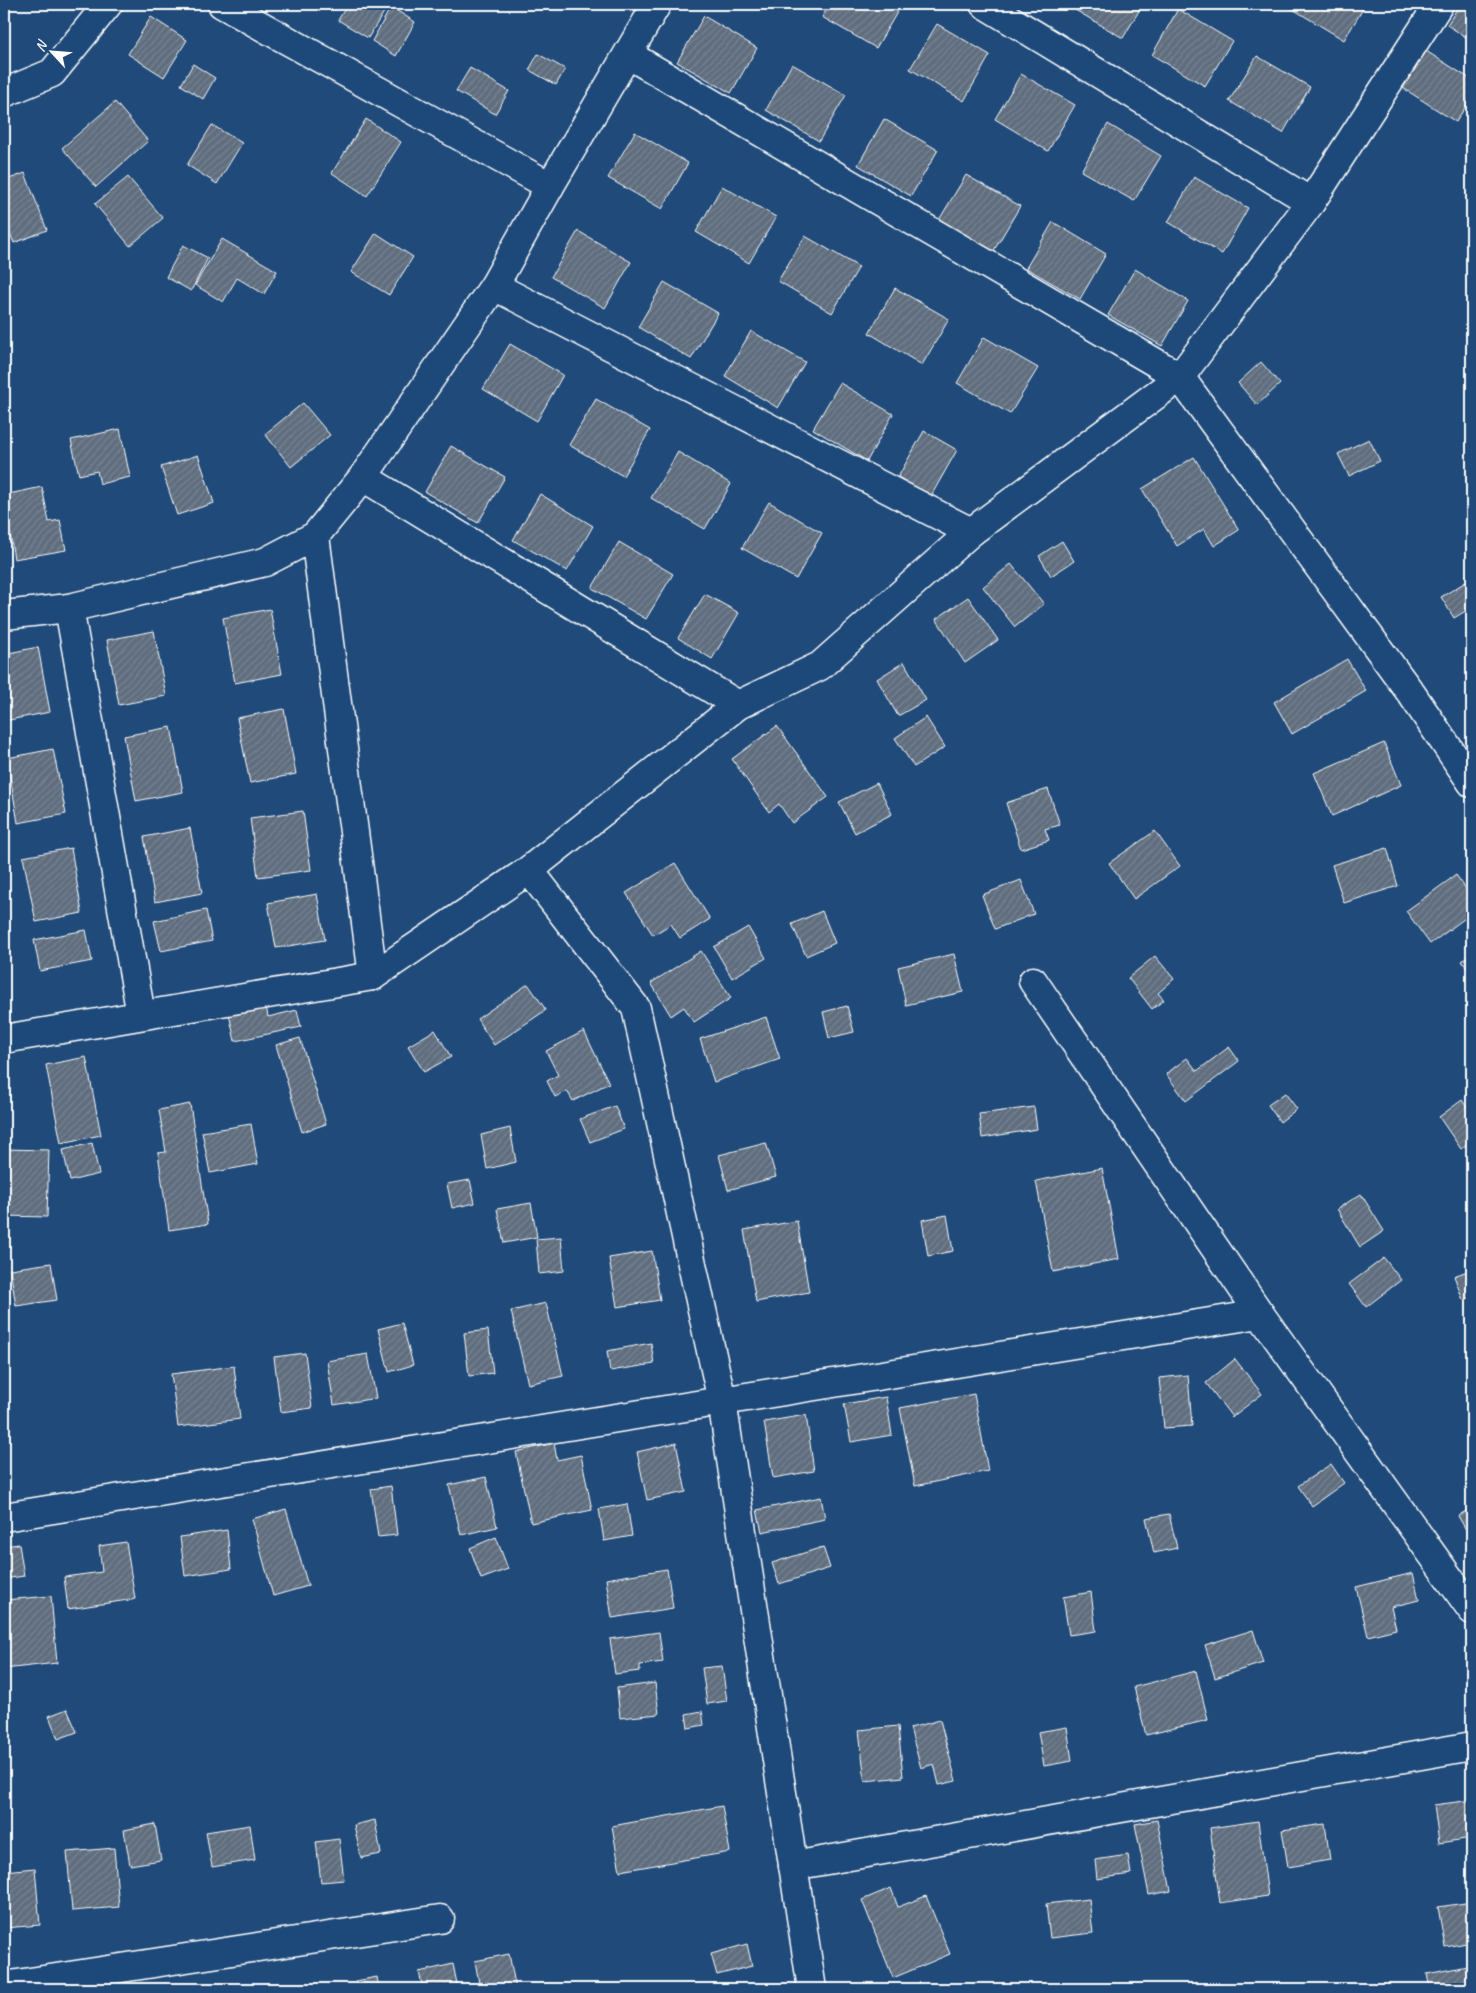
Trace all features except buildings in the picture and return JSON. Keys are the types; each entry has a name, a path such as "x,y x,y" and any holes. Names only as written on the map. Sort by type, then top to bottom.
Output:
{"street":[{"path":"4,93 52,73 108,4"},
{"path":"222,4 550,186"},
{"path":"4,615 69,608 265,562 315,536 363,477 494,286 550,186 629,55 657,4"},
{"path":"984,4 1310,202"},
{"path":"4,1039 373,976 529,870 738,705 820,666 971,532 1180,376 1310,202 1440,4"},
{"path":"629,55 1180,376 1413,696 1472,783"},
{"path":"494,286 971,532"},
{"path":"363,477 738,705"},
{"path":"315,536 373,976"},
{"path":"69,608 141,1015"},
{"path":"529,870 636,1008 722,1401 812,1989"},
{"path":"1033,981 1260,1314 1472,1610"},
{"path":"4,1517 1260,1314"},
{"path":"793,1866 1472,1746"},
{"path":"4,1986 440,1919"}]}
